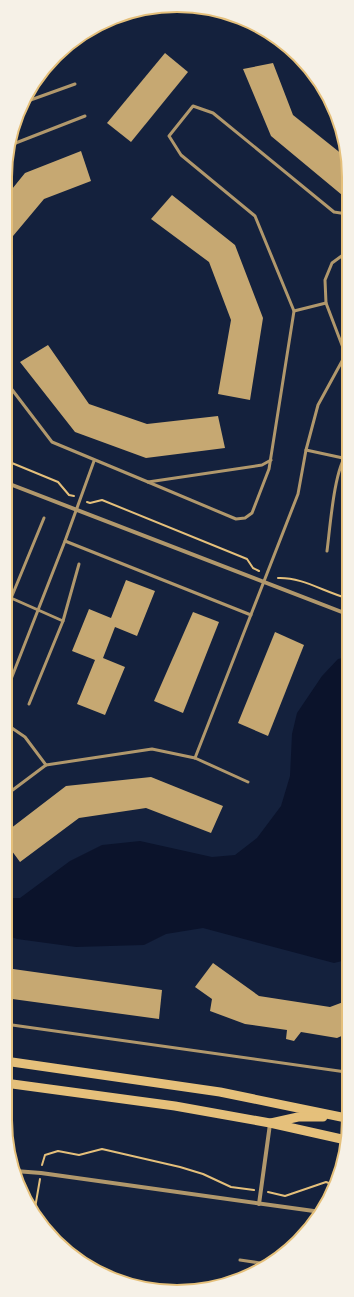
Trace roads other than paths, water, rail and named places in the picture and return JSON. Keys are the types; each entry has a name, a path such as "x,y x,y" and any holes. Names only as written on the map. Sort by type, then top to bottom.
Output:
{"main road":[{"path":"12,1062 220,1092 342,1117"},
{"path":"12,1084 175,1106 270,1123 341,1139"},
{"path":"270,1123 298,1117 342,1118"}],"street":[{"path":"12,486 342,612"},
{"path":"259,1204 270,1123"},
{"path":"21,1171 315,1211"}],"lane":[{"path":"31,100 75,84"},
{"path":"12,388 52,442 94,461 236,519 245,518 252,514 269,469 294,311 255,216 181,155 169,136 193,106 213,113 334,212 342,213"},
{"path":"16,143 85,116"},
{"path":"342,256 332,263 325,280 326,303 342,342"},
{"path":"294,311 326,303"},
{"path":"195,758 265,582 298,494 306,450 318,405 342,360"},
{"path":"306,450 342,458"},
{"path":"148,482 262,465 271,460"},
{"path":"12,677 65,542 75,510 94,461"},
{"path":"327,551 336,490 342,463"},
{"path":"12,596 44,518"},
{"path":"65,542 252,615"},
{"path":"29,704 63,621 79,564"},
{"path":"12,598 63,621"},
{"path":"12,728 25,737 46,765"},
{"path":"12,790 46,765 152,749 195,758 248,782"},
{"path":"12,1025 192,1049 342,1071"},
{"path":"240,1260 260,1263"}],"water":[{"path":"342,658 342,961 334,963 203,928 166,934 144,945 76,947 12,937 12,898 20,898 70,861 102,845 140,841 212,857 235,855 257,838 281,806 290,776 292,734 297,713 322,676 338,659"}]}
